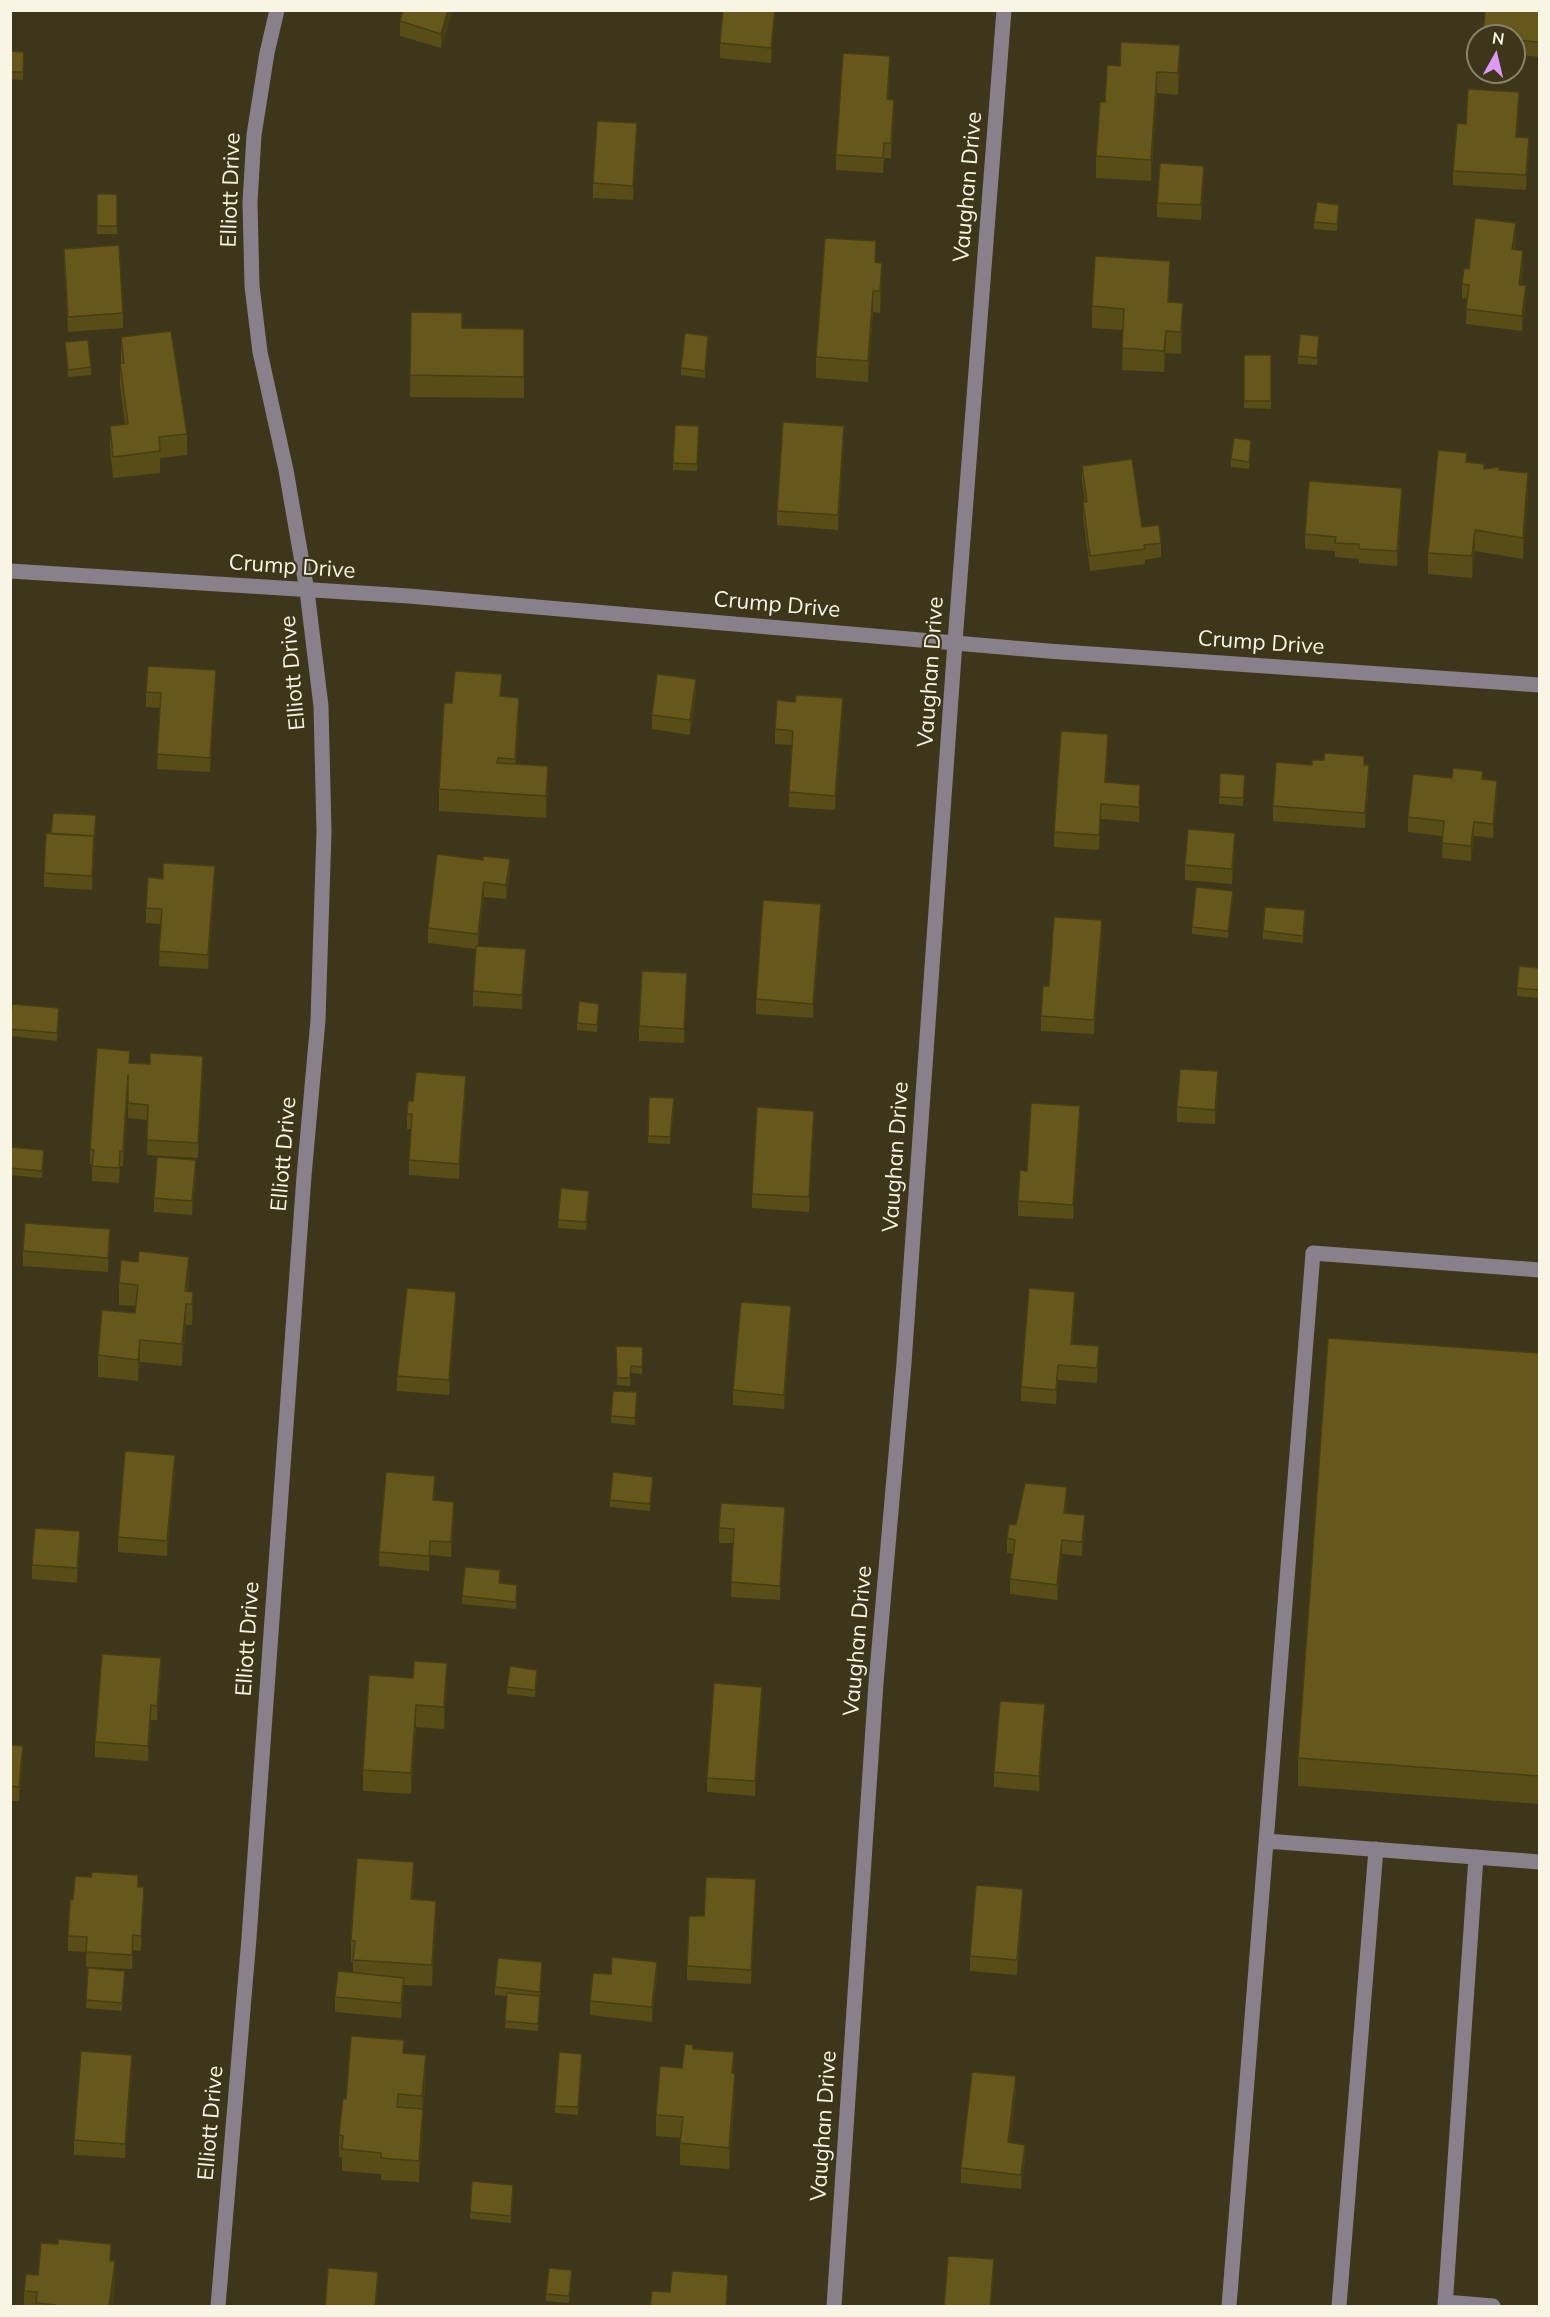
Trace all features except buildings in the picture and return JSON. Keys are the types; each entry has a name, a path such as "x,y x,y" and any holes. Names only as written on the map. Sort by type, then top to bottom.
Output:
{"street":[{"name":"Elliott Drive","path":"218,2307 249,1938 304,1176 318,1020 324,832 321,718 307,591 286,470 260,352 252,286 250,202 254,135 267,52 277,10"},
{"name":"Vaughan Drive","path":"834,2307 876,1695 904,1363 955,642 1004,10"},
{"name":"Crump Drive","path":"10,571 409,596 955,642 1539,685"},
{"path":"1229,2307 1312,1253 1539,1270"},
{"path":"1266,1841 1539,1862"},
{"path":"1339,2307 1376,1849"},
{"path":"1476,1857 1445,2304 1493,2307"}]}
